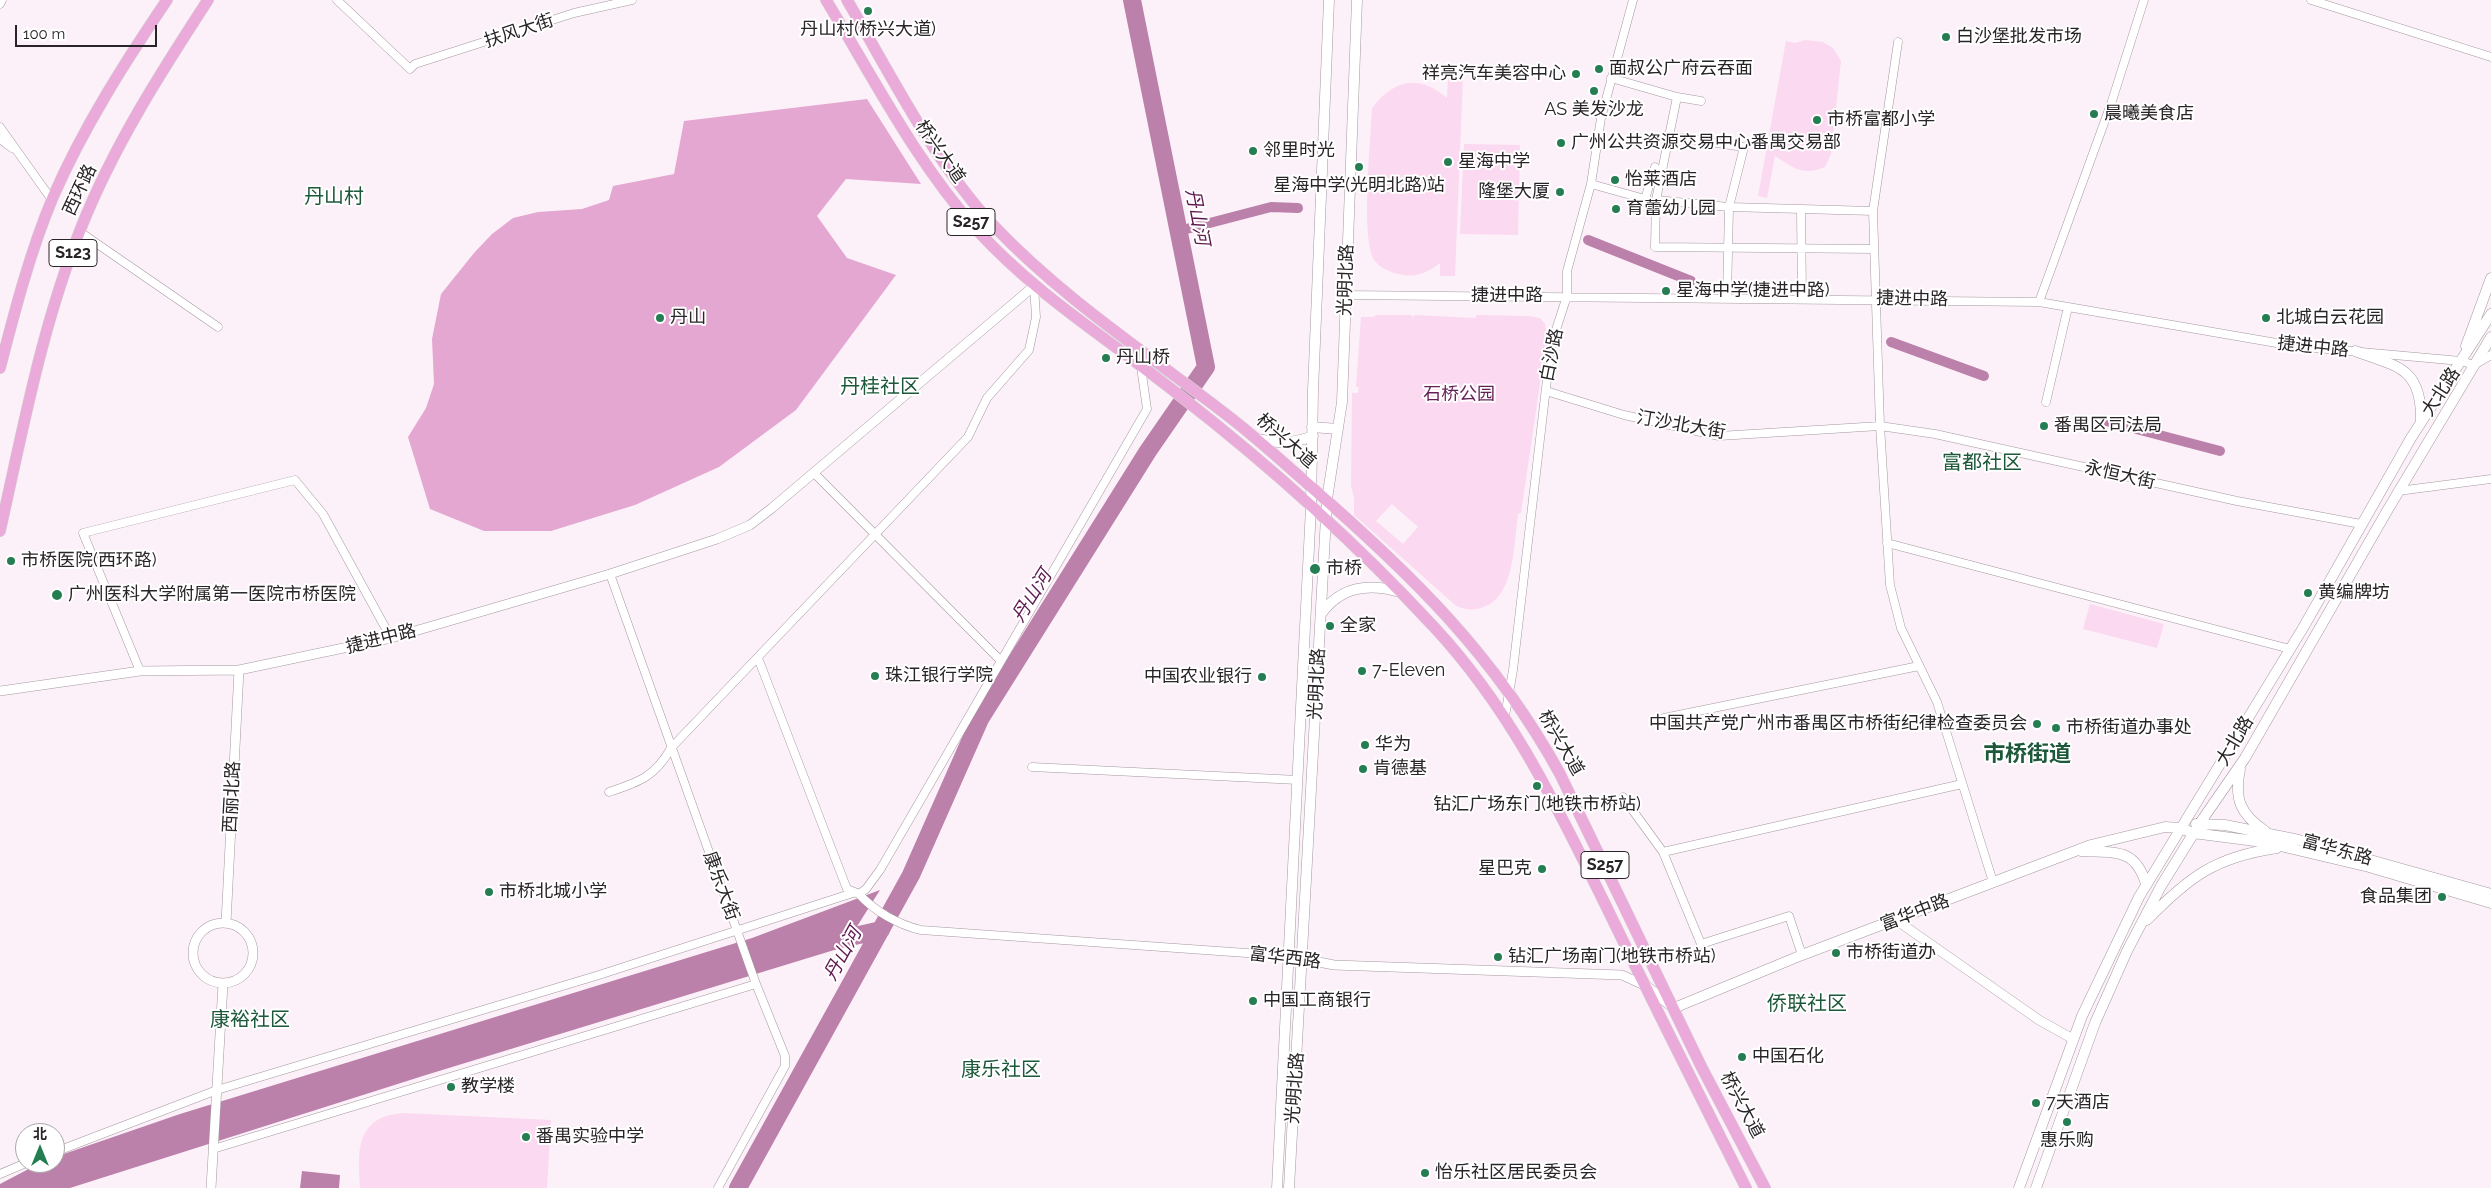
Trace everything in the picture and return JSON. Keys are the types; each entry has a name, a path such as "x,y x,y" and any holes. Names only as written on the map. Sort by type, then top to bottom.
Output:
{"main road":[{"name":"西环路","path":"0,368 18,297 52,200 93,118 167,0"},
{"name":"西环路","path":"0,530 46,332 80,232 118,150 168,61 208,0"},
{"name":"桥兴大道","path":"826,0 912,144 933,175 977,230 1034,286 1199,410 1327,521 1400,592 1456,653 1505,716 1565,823 1746,1188"},
{"name":"桥兴大道","path":"847,0 947,166 992,223 1052,282 1102,324 1210,401 1257,439 1365,533 1438,606 1510,692 1542,741 1560,774 1674,1008 1765,1188"},
{"name":"光明北路","path":"1277,1188 1311,507 1312,431 1329,0"},
{"name":"光明北路","path":"1289,1188 1327,499 1342,402 1357,0"},
{"path":"2461,361 2491,278"},
{"path":"2461,361 2491,297"},
{"name":"大北路","path":"2019,1188 2073,1039 2106,962 2146,884 2290,649 2421,423 2491,314"},
{"name":"大北路","path":"2036,1188 2095,1023 2139,928 2193,833 2241,764 2398,491 2491,337"},
{"path":"2474,364 2491,346"},
{"path":"2355,352 2404,370 2416,386 2420,399 2421,423"},
{"path":"1257,439 1278,443 1296,442 1312,431 1338,429"},
{"path":"1320,614 1337,597 1353,589 1378,586 1400,592"},
{"path":"2241,764 2238,792 2241,807 2253,823 2268,833"},
{"name":"富华东路","path":"2180,828 2200,822 2268,833 2372,859 2491,894"},
{"name":"富华中路","path":"1674,1008 1802,955 2111,839 2165,827 2180,828 2193,833"},
{"name":"富华东路","path":"2193,833 2282,847 2370,867 2491,903"},
{"path":"2139,928 2170,896 2213,865 2235,856 2282,847"},
{"path":"2077,851 2119,852 2128,856 2139,865 2146,884"},
{"path":"1646,986 1674,1008"}],"street":[{"path":"0,4 2,0"},
{"name":"扶风大街","path":"337,0 410,69 415,64 574,13 632,0"},
{"name":"白沙路","path":"1505,716 1510,692 1551,345 1566,296 1567,271 1573,243 1591,184 1601,118 1610,78 1633,0"},
{"path":"2039,302 2111,104 2144,0"},
{"path":"2311,0 2491,57"},
{"path":"1898,42 1873,211 1880,426 1890,585 1901,628 1937,702 1993,882"},
{"path":"1610,78 1678,97 1701,101"},
{"path":"1678,97 1656,200 1655,247 1874,249"},
{"path":"0,127 52,200"},
{"path":"1670,136 1744,147 1729,207 1727,297"},
{"path":"0,139 19,153"},
{"path":"1591,184 1645,199 1655,167"},
{"path":"1656,200 1729,207 1873,211"},
{"path":"1801,210 1802,299"},
{"path":"80,232 218,328"},
{"path":"609,792 641,781 662,765 671,748 968,437 987,398 1029,350 1036,317 1034,286"},
{"name":"捷进中路","path":"0,691 140,671 239,670 391,638 610,574 717,539 750,525 1034,286"},
{"name":"捷进中路","path":"1345,295 1727,297 2039,302 2294,346 2461,361 2474,364"},
{"path":"2046,402 2068,307"},
{"path":"2474,364 2491,355"},
{"path":"65,1148 217,1090 739,934 866,889 880,870 1147,409 1141,367"},
{"name":"汀沙北大街","path":"1546,391 1624,415 1719,436 1880,426"},
{"name":"永恒大街","path":"1880,426 1935,434 2237,501 2361,524"},
{"path":"814,473 1001,661"},
{"path":"2398,491 2491,479"},
{"path":"140,671 83,533 295,480 323,514 391,638"},
{"path":"1887,543 2290,649"},
{"name":"康乐大街","path":"610,574 756,984 785,1056 785,1066 718,1188"},
{"name":"富华西路","path":"758,658 847,889 904,926 921,930 1289,956 1334,965 1622,975 1646,986"},
{"path":"1664,718 1919,666"},
{"name":"西丽北路","path":"226,923 239,670"},
{"path":"1032,767 1298,780"},
{"path":"1663,852 1962,784"},
{"path":"1623,797 1663,852 1701,944 1788,916 1802,955"},
{"path":"1896,920 2039,1020 2073,1039"},
{"path":"226,923 240,928 251,940 254,955 249,970 238,980 223,984 209,980 199,971 194,959 194,945 201,933 212,925 226,923"},
{"path":"211,1188 223,984"},
{"path":"213,1148 756,984"},
{"path":"0,1174 15,1168"}],"green space":[{"path":"1805,40 1823,42 1833,48 1841,61 1831,154 1825,167 1810,171 1793,167 1775,156 1767,198 1758,196 1786,41 1795,43"},
{"path":"1448,77 1463,77 1455,276 1440,276 1440,263 1421,274 1398,274 1380,266 1375,261 1368,233 1367,211 1372,108 1389,91 1407,83 1427,85 1447,98"},
{"path":"1464,144 1520,145 1518,235 1460,234"},
{"name":"石桥公园","path":"1377,315 1475,318 1477,315 1529,316 1540,318 1545,324 1547,336 1521,513 1518,514 1511,567 1502,592 1494,601 1484,607 1469,609 1455,605 1354,515 1354,498 1351,486 1352,393 1358,393 1359,387 1356,387 1361,317","holes":["1392,504 1418,527 1403,544 1376,521"]},
{"path":"2090,604 2164,624 2157,648 2083,629"},
{"path":"403,1113 551,1120 547,1188 360,1188 360,1148 366,1131 381,1118"}],"shaded area":[{"path":"867,99 921,184 846,179 817,216 847,258 896,275 796,410 719,467 635,505 551,531 484,531 430,509 408,437 426,408 434,384 432,339 441,294 492,234 513,218 538,212 582,209 609,200 613,186 674,174 684,121"},
{"path":"880,890 844,947 426,1075 70,1188 0,1188 0,1184 21,1173 65,1173 65,1154 180,1114 752,938"},
{"path":"302,1171 340,1175 339,1188 300,1188"}],"waterway":[{"name":"丹山河","path":"738,1188 911,875 980,719 1148,451 1206,367 1132,0"},
{"path":"1179,231 1271,207 1298,208"},
{"path":"1588,240 1691,281"},
{"path":"1891,342 1984,376"},
{"path":"2106,421 2220,451"},
{"path":"828,942 881,930"}],"place":[{"name":"丹山村(桥兴大道)","path":"868,11"},
{"name":"白沙堡批发市场","path":"1946,37"},
{"name":"面叔公广府云吞面","path":"1599,69"},
{"name":"祥亮汽车美容中心","path":"1576,74"},
{"name":"AS 美发沙龙","path":"1594,91"},
{"name":"晨曦美食店","path":"2094,114"},
{"name":"市桥富都小学","path":"1817,120"},
{"name":"广州公共资源交易中心番禺交易部","path":"1561,143"},
{"name":"邻里时光","path":"1253,151"},
{"name":"星海中学","path":"1448,162"},
{"name":"星海中学(光明北路)站","path":"1359,167"},
{"name":"怡莱酒店","path":"1615,180"},
{"name":"隆堡大厦","path":"1560,192"},
{"name":"育蕾幼儿园","path":"1616,209"},
{"name":"星海中学(捷进中路)","path":"1666,291"},
{"name":"丹山","path":"660,318"},
{"name":"北城白云花园","path":"2266,318"},
{"name":"丹山桥","path":"1106,358"},
{"name":"番禺区司法局","path":"2044,426"},
{"name":"市桥医院(西环路)","path":"11,561"},
{"name":"市桥","path":"1315,569"},
{"name":"黄编牌坊","path":"2308,593"},
{"name":"广州医科大学附属第一医院市桥医院","path":"57,595"},
{"name":"全家","path":"1330,626"},
{"name":"7-Eleven","path":"1362,671"},
{"name":"珠江银行学院","path":"875,676"},
{"name":"中国农业银行","path":"1262,677"},
{"name":"中国共产党广州市番禺区市桥街纪律检查委员会","path":"2037,724"},
{"name":"市桥街道办事处","path":"2056,728"},
{"name":"华为","path":"1365,745"},
{"name":"肯德基","path":"1363,769"},
{"name":"钻汇广场东门(地铁市桥站)","path":"1537,786"},
{"name":"星巴克","path":"1542,869"},
{"name":"市桥北城小学","path":"489,892"},
{"name":"食品集团","path":"2442,897"},
{"name":"市桥街道办","path":"1836,953"},
{"name":"钻汇广场南门(地铁市桥站)","path":"1498,957"},
{"name":"中国工商银行","path":"1253,1001"},
{"name":"中国石化","path":"1742,1057"},
{"name":"教学楼","path":"451,1087"},
{"name":"7天酒店","path":"2036,1103"},
{"name":"惠乐购","path":"2067,1122"},
{"name":"番禺实验中学","path":"526,1137"},
{"name":"怡乐社区居民委员会","path":"1425,1173"}],"district":[{"name":"丹山村","path":"334,197"},
{"name":"丹桂社区","path":"880,387"},
{"name":"富都社区","path":"1982,463"},
{"name":"市桥街道","path":"2027,754"},
{"name":"侨联社区","path":"1807,1004"},
{"name":"康裕社区","path":"250,1020"},
{"name":"康乐社区","path":"1001,1070"}]}
